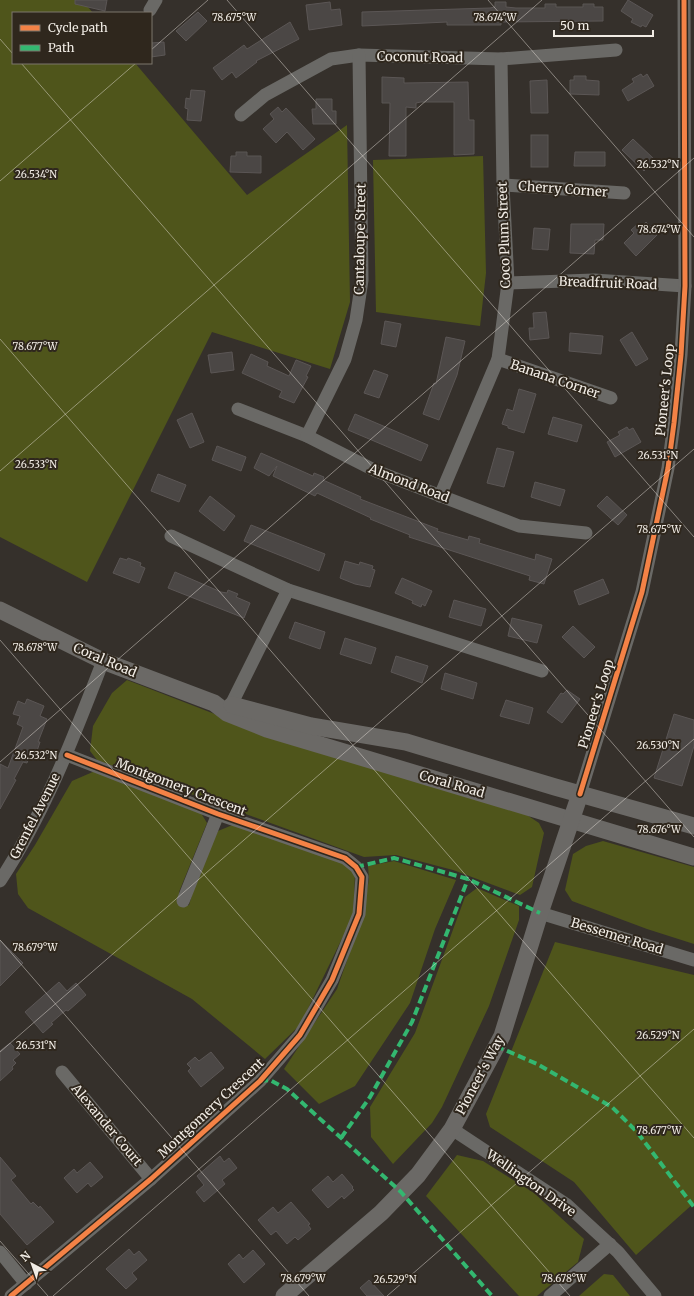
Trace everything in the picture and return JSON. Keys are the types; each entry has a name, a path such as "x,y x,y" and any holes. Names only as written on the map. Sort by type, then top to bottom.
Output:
{"main road":[{"name":"Coral Road","path":"0,610 103,661 224,707 268,729 694,857"},
{"name":"Coral Road","path":"224,707 312,726 406,742 694,826"},
{"name":"Pioneer's Way","path":"284,1296 381,1213 418,1175 452,1129 502,1036 540,913 580,794"}],"street":[{"name":"Pioneer's Loop","path":"580,794 642,592 656,530 674,422 685,286 684,0"},
{"name":"Coconut Road","path":"241,115 265,95 331,59 359,55 501,59 616,50"},
{"name":"Cantaloupe Street","path":"307,436 345,359 356,320 362,280 359,55"},
{"name":"Coco Plum Street","path":"440,496 498,359 508,283 502,185 501,59"},
{"name":"Cherry Corner","path":"502,185 624,193"},
{"name":"Breadfruit Road","path":"508,283 594,280 685,286"},
{"name":"Banana Corner","path":"498,359 611,398"},
{"name":"Almond Road","path":"238,409 307,436 362,465 519,526 586,533"},
{"path":"171,536 288,590 542,670"},
{"path":"224,707 288,590"},
{"name":"Grenfel Avenue","path":"0,881 21,849 67,754 103,661"},
{"name":"Montgomery Crescent","path":"11,1296 151,1179 260,1081 300,1035 332,980 359,914 362,877 356,867 345,858 218,814 67,754"},
{"path":"183,901 218,814"},
{"name":"Bessemer Road","path":"540,913 694,960"},
{"name":"Alexander Court","path":"62,1072 151,1179"},
{"name":"Wellington Drive","path":"452,1129 566,1205 610,1244 655,1296"},
{"path":"550,1296 610,1244"},
{"path":"0,1252 26,1284"}],"green space":[{"path":"0,0 82,0 92,12 12,12 12,64 136,64 247,195 347,125 350,302 330,369 212,332 87,582 0,537"},
{"path":"483,156 486,273 480,326 376,312 373,160"},
{"path":"127,680 225,718 521,811 539,823 544,833 532,887 520,895 453,870 396,855 364,857 97,760 90,751 93,726 112,693"},
{"path":"95,771 201,813 207,823 179,892 181,907 189,905 199,871 218,831 235,824 343,860 355,874 353,916 300,1025 265,1059 192,999 28,908 18,894 16,874 35,845 72,781"},
{"path":"603,841 694,867 694,944 647,929 572,901 565,890 573,854 586,846"},
{"path":"394,861 456,880 435,929 410,1003 355,1086 319,1104 284,1069 337,989 363,915 369,879 368,866"},
{"path":"477,888 519,906 519,920 489,1006 442,1107 432,1123 393,1164 371,1137 370,1107 415,1033 465,897"},
{"path":"555,942 694,975 694,1203 636,1255 574,1182 490,1127 486,1114"},
{"path":"457,1155 483,1161 534,1193 584,1239 578,1262 537,1296 519,1296 426,1196"},
{"path":"604,1274 613,1275 630,1296 579,1296"}],"building":[{"path":"75,0 107,0 105,11 75,4"},
{"path":"628,0 653,15 646,27 642,25 641,27 631,22 633,19 621,11"},
{"path":"330,2 331,10 340,9 342,25 309,30 306,5"},
{"path":"495,2 506,2 506,7 516,8 545,8 545,4 556,4 556,7 583,7 583,4 594,4 594,7 603,7 603,21 501,22 501,25 447,25 447,22 362,26 362,12 490,8 495,7"},
{"path":"198,12 207,21 186,41 176,31"},
{"path":"290,22 299,39 256,61 257,62 236,78 232,72 222,80 213,68 244,45 247,49"},
{"path":"164,42 165,55 152,57 152,43"},
{"path":"641,74 643,77 647,74 654,86 628,101 622,90 634,82 632,79"},
{"path":"574,76 586,76 586,80 599,81 599,95 570,94 570,80 574,80"},
{"path":"382,77 404,78 404,83 468,82 469,120 474,120 474,154 454,155 454,102 421,102 416,103 416,108 406,107 406,156 389,156 390,103 382,103"},
{"path":"547,80 548,113 531,113 530,81"},
{"path":"191,90 205,91 201,121 187,120 188,109 185,108 186,98 190,99"},
{"path":"316,99 332,99 332,111 336,111 336,124 313,124 312,109 316,109"},
{"path":"278,107 282,112 286,108 315,139 303,150 287,132 276,143 263,129 274,119 270,114"},
{"path":"531,135 548,135 548,167 531,167"},
{"path":"633,139 655,160 644,171 622,150"},
{"path":"236,152 247,152 247,156 261,156 261,173 230,172 231,156 236,156"},
{"path":"575,152 605,152 605,166 574,166"},
{"path":"646,222 658,234 636,256 624,243 634,233 631,230 639,223 642,226"},
{"path":"571,224 604,224 603,240 595,240 594,254 570,253"},
{"path":"534,228 550,229 548,250 532,249"},
{"path":"546,312 549,338 530,340 529,328 534,328 533,313"},
{"path":"385,321 401,324 396,347 381,344"},
{"path":"632,332 648,359 636,366 620,340"},
{"path":"570,333 603,336 601,354 569,351"},
{"path":"446,337 465,341 457,375 439,420 423,414 434,383 436,384"},
{"path":"232,352 234,370 211,373 208,355"},
{"path":"251,354 268,362 267,366 289,376 296,360 311,366 306,376 308,377 294,403 279,397 282,391 242,373"},
{"path":"374,370 388,375 379,398 364,393"},
{"path":"519,389 536,394 524,433 508,428 508,426 502,424 507,409 513,411"},
{"path":"192,413 204,442 190,448 177,420"},
{"path":"355,414 428,445 421,461 348,430"},
{"path":"553,417 582,425 577,442 548,434"},
{"path":"627,427 629,430 633,428 641,442 615,457 607,442 620,435 618,432"},
{"path":"217,446 246,457 241,471 212,460"},
{"path":"497,448 514,452 504,487 487,483"},
{"path":"261,453 313,476 314,473 324,477 323,480 361,497 360,499 438,529 437,531 468,540 469,536 480,539 479,543 535,560 536,554 552,559 544,584 529,580 530,576 409,537 410,535 370,519 371,518 317,493 315,496 273,476 277,466 269,476 254,468"},
{"path":"158,474 186,485 179,502 151,491"},
{"path":"535,482 565,490 560,506 531,497"},
{"path":"210,496 235,516 224,531 199,511"},
{"path":"607,496 627,515 618,525 597,506"},
{"path":"251,525 325,554 319,571 244,541"},
{"path":"120,558 127,560 128,558 141,563 140,566 145,568 139,583 113,573"},
{"path":"345,561 359,565 360,562 373,566 372,569 375,570 370,587 355,584 340,578"},
{"path":"175,572 221,592 227,593 228,590 238,594 236,597 250,603 244,618 168,588"},
{"path":"402,578 432,591 425,606 422,604 421,607 412,603 413,601 395,593"},
{"path":"603,579 609,593 579,605 574,591"},
{"path":"454,600 486,609 481,626 449,617"},
{"path":"512,618 542,625 537,643 508,636"},
{"path":"295,622 325,632 320,649 289,638"},
{"path":"573,626 595,647 584,658 562,637"},
{"path":"345,638 376,648 371,664 340,654"},
{"path":"396,656 428,666 422,683 391,672"},
{"path":"445,673 477,683 473,699 441,689"},
{"path":"567,690 580,699 562,723 547,712 561,693 563,694"},
{"path":"27,699 44,706 40,716 47,719 38,742 40,742 36,754 31,752 27,763 23,762 14,779 16,780 0,809 0,764 8,768 23,727 17,724 20,716 13,714 18,701 25,704"},
{"path":"506,700 533,708 529,724 500,716"},
{"path":"674,714 694,720 694,746 682,786 654,778"},
{"path":"0,940 23,963 0,986"},
{"path":"59,982 67,991 76,983 86,995 68,1011 66,1010 51,1023 53,1024 43,1033 25,1012"},
{"path":"10,1043 20,1054 13,1060 16,1063 12,1067 13,1069 0,1081 0,1051"},
{"path":"211,1052 224,1068 201,1087 188,1071 191,1068 187,1064 195,1057 199,1061"},
{"path":"220,1156 224,1162 229,1158 237,1168 222,1180 225,1184 204,1202 196,1192 204,1185 197,1176"},
{"path":"0,1157 16,1176 11,1180 31,1204 33,1202 39,1208 40,1206 54,1222 27,1245 0,1214"},
{"path":"90,1162 103,1177 91,1187 88,1183 77,1193 64,1178 74,1169 77,1173"},
{"path":"342,1174 354,1190 344,1199 342,1196 328,1208 312,1190 328,1176 333,1182"},
{"path":"291,1202 310,1224 308,1225 311,1229 298,1240 295,1237 287,1244 276,1231 271,1235 258,1220 273,1207 278,1213"},
{"path":"129,1249 134,1255 139,1251 147,1260 132,1273 137,1279 126,1289 106,1269"},
{"path":"253,1250 265,1264 244,1283 228,1264 239,1254 243,1259"},
{"path":"369,1280 384,1296 367,1296 360,1288"}],"marked path":[{"path":"356,867 394,858 468,879 540,913"},
{"path":"341,1138 370,1097 412,1022 468,879"},
{"path":"496,1046 537,1064 612,1107 637,1132 694,1207"},
{"path":"260,1081 270,1080 287,1089 401,1192 492,1296"}],"cycle path":[{"path":"580,794 642,592 668,468 674,423 681,355 685,286 684,0"},
{"path":"11,1296 151,1179 260,1081 300,1035 332,980 359,914 362,877 356,867 345,858 218,814 67,755"}]}
